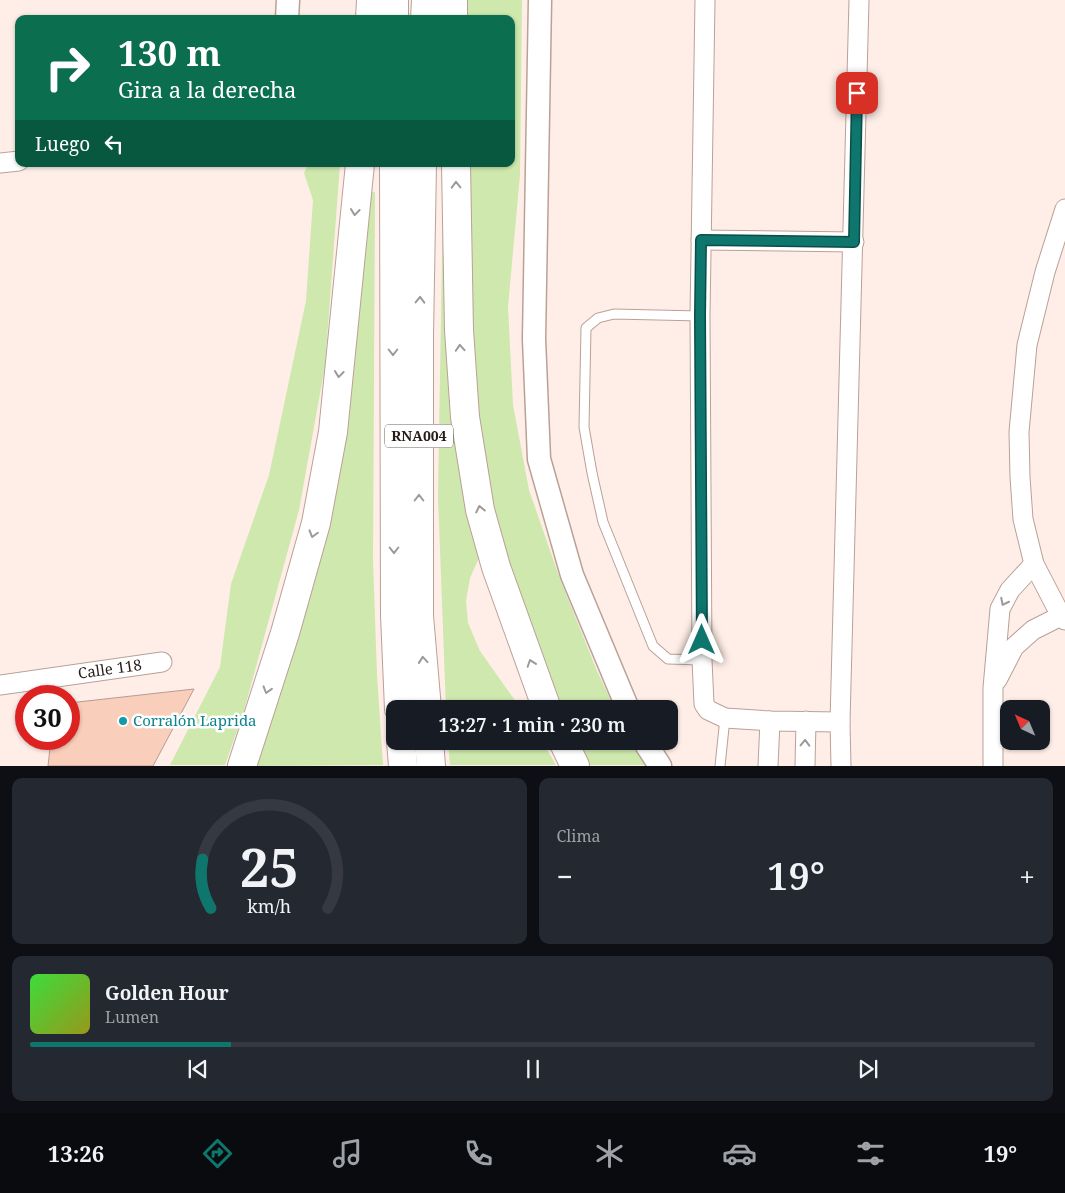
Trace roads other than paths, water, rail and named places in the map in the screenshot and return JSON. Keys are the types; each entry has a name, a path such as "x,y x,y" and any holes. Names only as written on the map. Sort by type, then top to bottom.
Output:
{"highway":[{"path":"370,15 371,0"},
{"path":"394,0 394,15"},
{"path":"425,15 426,0"},
{"path":"453,0 453,15"},
{"path":"242,766 285,633 316,522 333,432 360,167"},
{"name":"RNA004","path":"394,167 394,615 399,700"},
{"name":"RNA004","path":"422,167 419,336 419,616 426,700"},
{"path":"456,167 459,330 464,407 480,510 496,567 544,700"},
{"path":"402,750 403,766"},
{"path":"430,750 431,766"},
{"path":"568,750 576,766"}],"street":[{"path":"287,15 288,0"},
{"path":"540,0 534,339 539,459 572,574 624,700"},
{"path":"705,0 700,316 702,660 704,704 708,710 725,718 840,722"},
{"path":"841,766 840,722 854,242 858,0"},
{"path":"0,163 15,161"},
{"path":"993,688 1014,647 1033,630 1063,618 1034,564 1023,519 1019,432 1027,345 1045,272 1065,209"},
{"path":"701,240 854,242"},
{"path":"993,766 993,688 1000,609 1010,590 1034,564"},
{"name":"Calle 118","path":"0,685 162,662"},
{"path":"768,766 770,721"},
{"path":"804,766 806,721"},
{"path":"650,750 660,766"}],"lane":[{"path":"700,316 614,314 598,318 586,328 584,426 602,522 653,646 668,659 702,660"},
{"path":"720,766 725,718"}],"place":[{"name":"Corralón Laprida","path":"123,721"}]}
